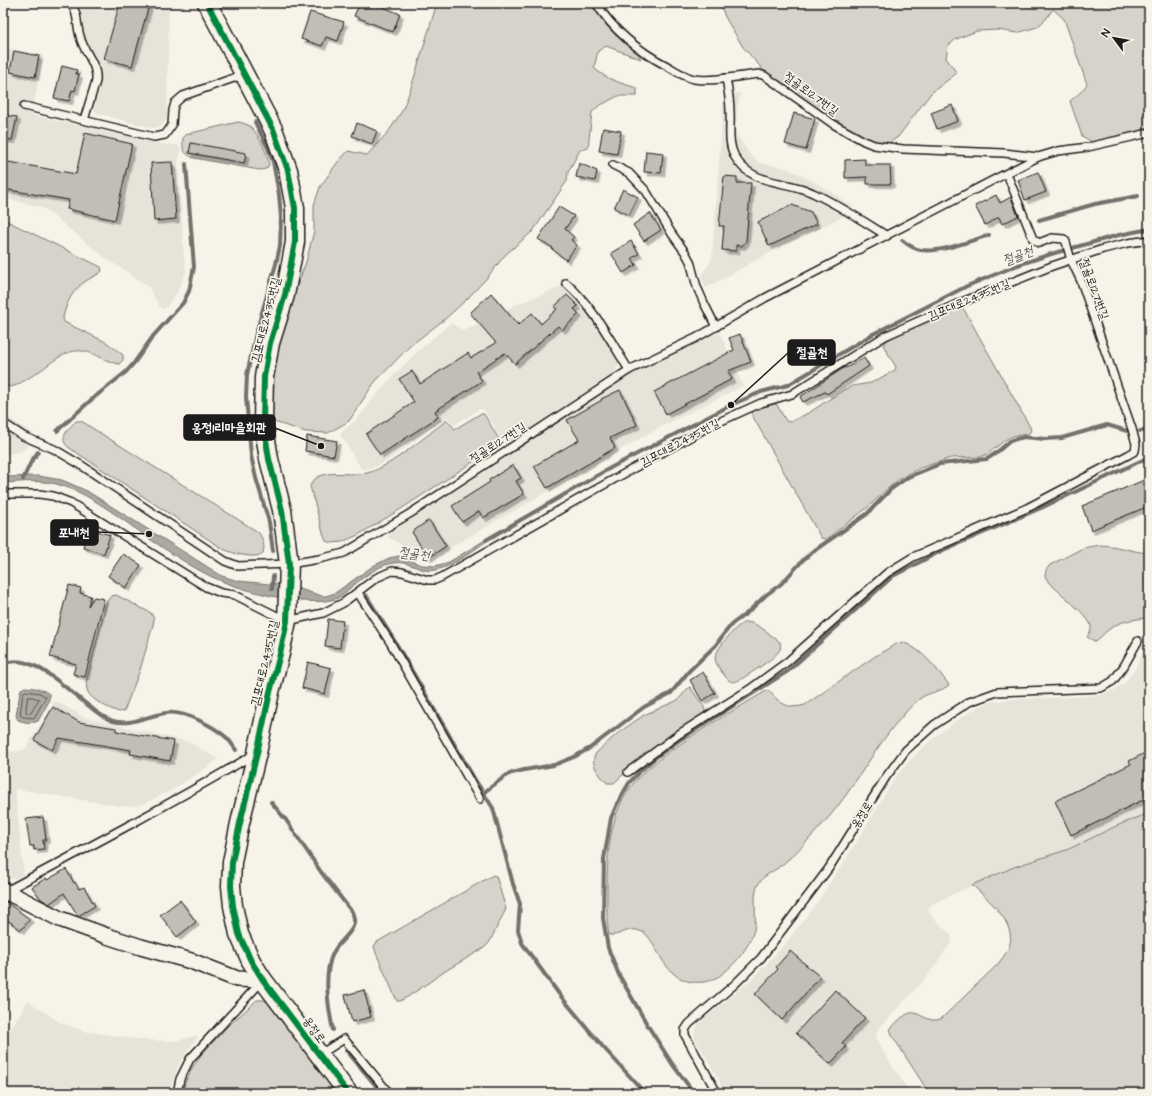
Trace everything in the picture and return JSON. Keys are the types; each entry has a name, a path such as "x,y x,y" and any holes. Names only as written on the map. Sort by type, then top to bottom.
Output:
{"street":[{"name":"김포대로2435번길","path":"207,3 273,129 288,170 295,208 295,242 285,295 270,343 264,377 263,421 269,459 282,510 288,569 287,614 280,654 235,846 232,862 231,886 233,906 239,934 251,960 263,980"},
{"path":"4,890 60,919 107,936 191,961 237,979 263,980"},
{"name":"옹정로","path":"263,980 348,1093"}],"lane":[{"path":"70,3 75,9 79,36 97,74 84,120"},
{"name":"절골로127번길","path":"596,3 604,16 643,53 680,74 694,79 726,78 758,74 765,76 833,124 874,145 903,149 1004,153 1038,158"},
{"path":"24,106 154,136 165,135 172,124 175,103 183,96 245,74"},
{"path":"726,78 730,110 729,137 735,157 748,172 767,181 812,192 845,209 887,236"},
{"name":"절골로127번길","path":"288,569 344,553 411,514 629,370 696,338 765,298 1038,158 1058,151 1088,147 1149,133"},
{"path":"614,165 629,173 646,191 672,234 685,252 690,261 697,287 716,327"},
{"name":"절골로127번길","path":"628,772 678,734 750,689 787,662 887,572 913,557 1027,508 1135,450 1136,444 1132,429 1066,242 1060,238 1052,238 1038,242 1033,239 1007,174"},
{"name":"김포대로2435번길","path":"3,494 39,494 53,496 71,503 206,587 221,593 235,596 287,614 323,613 343,604 376,578 392,571 402,572 428,580 435,580 442,577 590,492 710,426 761,403 792,394 885,336 957,304 1071,258 1128,243 1149,240"},
{"path":"566,283 578,294 591,310 629,370"},
{"path":"3,423 23,436 54,449 81,465 171,526 225,560 238,566 288,569"},
{"path":"358,593 390,642 480,799"},
{"name":"옹정로","path":"717,1093 690,1046 685,1035 685,1030 689,1024 735,984 761,958 829,868 886,777 906,750 934,725 969,702 997,692 1101,688 1114,681 1138,641"},
{"path":"4,890 200,786 257,753"},
{"path":"176,1093 180,1079 190,1059 263,980"},
{"path":"318,1055 344,1039 389,1093"}],"shaded area":[{"path":"77,3 169,3 167,116 165,122 159,127 152,128 96,113 94,109 101,79 101,71 85,39 82,13"},
{"path":"437,3 592,3 609,29 633,48 641,59 606,46 598,51 594,68 609,78 637,88 637,96 618,96 599,106 592,112 588,148 580,150 568,172 567,181 533,231 505,255 486,279 466,300 445,319 411,345 374,383 349,421 328,433 306,432 274,422 271,413 271,381 274,361 291,302 306,262 314,231 314,205 320,187 337,163 348,151 367,155 389,131 402,111 411,88"},
{"path":"720,3 1149,3 1149,128 1092,142 1082,136 1070,101 1081,92 1087,84 1064,19 1053,9 1046,19 1037,27 1017,33 998,30 977,31 956,39 948,46 946,58 957,73 931,93 898,137 887,144 867,140 836,123 803,101 765,72 743,47 725,17"},
{"path":"8,49 43,55 32,115 162,144 177,145 180,147 181,151 178,163 186,271 177,292 166,308 163,309 160,307 148,286 104,257 46,210 37,206 3,198 3,51"},
{"path":"740,93 735,128 736,134 751,156 760,163 787,168 799,174 823,187 853,207 844,216 769,253 706,288 701,275 709,265 712,257 724,94"},
{"path":"238,122 249,126 254,130 260,139 269,161 269,165 266,169 259,170 194,158 185,153 183,138 187,134"},
{"path":"3,219 101,267 102,271 81,284 74,292 68,302 63,318 64,322 106,342 123,355 123,360 119,364 88,352 71,352 60,356 17,385 10,387 3,384"},
{"path":"563,286 580,302 611,349 619,364 615,372 505,445 484,410 480,409 454,425 447,417 385,462 375,467 362,470 340,434 358,418 389,380 416,353 451,323 463,331 513,306"},
{"path":"958,308 963,308 966,313 1031,431 1028,434 1013,436 1005,440 989,453 981,457 951,458 920,468 899,479 867,508 829,537 825,539 821,538 752,415 753,411 775,404 786,421 790,422 810,412 852,386 871,383 895,370 896,367 883,345 887,341 918,324"},
{"path":"717,333 721,335 743,386 655,430 432,558 421,556 388,537 388,534 632,373"},
{"path":"3,412 16,423 34,434 24,450 3,456"},
{"path":"480,414 484,414 500,441 499,445 401,509 358,535 342,542 331,543 326,541 310,486 314,480 327,474 360,474 376,470 397,458 447,420 455,429"},
{"path":"76,421 81,421 258,532 263,543 264,549 262,555 242,555 223,549 68,447 64,440 66,433"},
{"path":"1099,545 1149,553 1149,618 1120,623 1108,630 1096,642 1087,637 1091,627 1085,616 1049,583 1045,576 1046,570 1050,565 1083,548"},
{"path":"116,595 151,613 154,619 140,670 124,711 119,712 106,707 93,698 87,691 86,682 107,601 111,596"},
{"path":"745,622 755,624 764,629 780,642 781,645 777,654 772,658 740,680 731,682 716,663 716,653 727,637"},
{"path":"1149,640 1149,813 1114,827 1069,849 1014,867 990,877 932,904 928,909 930,914 951,935 952,941 926,978 878,1029 876,1036 884,1053 910,1093 724,1093 718,1078 694,1037 699,1023 751,980 784,945 814,907 851,851 897,775 915,755 931,740 956,721 978,707 990,702 1017,699 1100,695 1114,690 1125,683 1135,669"},
{"path":"903,642 910,645 923,655 949,685 943,689 924,696 910,708 884,739 833,812 793,855 764,877 759,883 755,893 754,930 747,946 735,963 720,976 712,980 704,982 686,981 673,973 658,954 647,935 642,932 632,930 617,935 609,935 607,918 607,877 613,824 623,799 638,777 670,751 768,690 776,699 784,704 793,707 805,705 874,657 896,644"},
{"path":"690,687 704,707 704,713 643,756 614,783 607,783 598,772 594,764 597,752 618,733 644,715 678,700"},
{"path":"55,701 87,718 189,742 218,759 168,792 138,806 121,806 15,789 24,875 3,881 3,752 20,751 26,748"},
{"path":"1149,813 1149,1093 929,1093 893,1037 890,1029 910,1013 914,1013 932,1020 941,1019 997,965 1009,947 1011,938 1009,929 1000,912 972,885 1014,867 1069,849 1114,827"},
{"path":"493,875 496,876 506,909 489,943 484,948 447,970 409,996 397,1001 376,953 374,946 377,942"},
{"path":"257,1000 269,1002 337,1093 183,1093 185,1083 192,1068 201,1055 227,1027"},
{"path":"28,1001 61,1023 84,1031 162,1041 176,1041 199,1035 177,1068 169,1093 3,1093 3,1040"}],"water":[{"path":"38,476 62,480 87,491 222,576 238,581 284,584 322,596 335,593 373,566 389,558 399,556 422,565 435,566 449,562 490,537 491,538 457,561 443,568 432,571 403,563 394,563 386,565 368,574 338,598 326,601 287,599 243,589 201,572 151,540 98,503 75,490 48,482 3,483 3,477"},
{"path":"25,687 35,688 50,695 48,703 36,722 20,721 16,716 20,692 21,689"}],"building":[{"path":"120,3 142,3 149,5 132,66 104,59"},
{"path":"360,3 374,3 400,14 393,32 354,16"},
{"path":"310,12 344,22 338,41 326,37 322,46 301,39"},
{"path":"14,51 39,56 35,77 10,72"},
{"path":"62,66 77,70 76,74 79,74 75,91 72,90 69,101 54,98"},
{"path":"952,105 958,121 937,129 931,113"},
{"path":"794,113 815,119 806,150 785,144"},
{"path":"3,115 17,117 12,140 3,139"},
{"path":"357,123 377,131 372,144 352,136"},
{"path":"603,128 621,131 617,154 599,151"},
{"path":"85,133 132,144 115,220 67,209 69,200 3,189 3,161 76,174"},
{"path":"191,143 246,153 244,163 189,153"},
{"path":"646,151 663,153 661,173 644,172"},
{"path":"865,159 865,165 890,165 891,184 867,184 867,177 845,178 845,160"},
{"path":"172,162 176,219 154,221 151,163"},
{"path":"579,163 597,171 595,181 576,177"},
{"path":"1038,172 1046,192 1025,200 1018,180"},
{"path":"724,176 737,177 737,183 751,183 746,241 742,246 736,245 736,251 722,250 724,226 719,226"},
{"path":"623,189 638,197 629,215 614,208"},
{"path":"996,195 1000,203 1011,197 1018,216 1002,224 999,217 985,225 975,206"},
{"path":"792,205 811,212 817,224 769,246 758,222"},
{"path":"559,207 574,216 565,229 574,237 571,240 577,245 566,260 552,249 553,248 538,239"},
{"path":"650,213 661,230 644,241 633,225"},
{"path":"631,241 639,254 632,258 636,265 623,273 611,253"},
{"path":"491,293 518,325 532,313 541,324 557,309 554,307 567,295 578,306 574,309 579,314 562,330 558,326 515,364 505,353 476,372 482,381 435,411 438,417 380,455 366,434 414,402 399,379 412,371 420,384 468,353 471,358 496,343 470,313"},
{"path":"740,334 751,362 728,371 732,379 666,414 654,392 734,350 729,338"},
{"path":"864,358 869,366 827,394 825,392 803,402 800,397 845,367 846,368"},
{"path":"620,390 637,425 610,438 615,448 547,488 534,466 579,440 567,420 602,400 601,399"},
{"path":"307,436 337,441 334,456 305,451"},
{"path":"513,465 521,478 516,481 524,494 483,518 479,511 462,522 452,506 490,482 489,480"},
{"path":"1149,478 1149,506 1091,530 1082,506"},
{"path":"429,520 446,546 428,558 412,532"},
{"path":"88,528 110,535 104,554 83,547"},
{"path":"123,554 141,565 126,588 108,576"},
{"path":"69,585 81,588 80,593 91,596 88,606 94,597 104,599 85,677 73,674 76,664 50,657"},
{"path":"328,619 343,621 340,648 325,646"},
{"path":"308,662 331,668 325,694 302,688"},
{"path":"703,672 715,693 702,701 690,680"},
{"path":"53,707 79,722 116,728 116,731 174,741 170,761 130,754 131,750 59,738 52,750 34,740"},
{"path":"1149,751 1149,797 1071,835 1055,801 1131,764 1129,761"},
{"path":"43,817 46,840 43,840 44,849 34,850 34,846 30,846 26,819"},
{"path":"66,869 79,889 84,887 95,906 78,916 64,893 49,904 41,899 32,887 46,878 47,880"},
{"path":"3,900 30,919 21,930 3,917"},
{"path":"180,900 196,922 177,937 160,915"},
{"path":"790,951 820,977 782,1020 755,994 778,969 776,967"},
{"path":"364,990 371,1017 352,1022 345,995"},
{"path":"835,990 865,1018 842,1043 846,1047 830,1064 796,1033"}],"waterway":[{"path":"255,122 273,162 279,194 281,217 280,246 256,333 247,375 246,397 251,456 269,522 273,551"},
{"path":"57,431 91,400 126,372 154,335 183,303 189,291 194,267 186,164"},
{"path":"1039,220 1095,204 1138,196"},
{"name":"절골천","path":"486,540 612,467 731,405 761,392 788,385 873,334 967,286 1018,265 1051,254 1119,235 1149,229"},
{"path":"902,240 916,249 937,250 989,235"},
{"path":"483,793 512,773 554,765 574,757 590,748 644,707 671,693 689,671 716,645 732,624 781,584 804,559 867,514 891,489 908,477 940,464 987,459 1010,441 1024,437 1045,439 1062,438 1107,425 1127,431"},
{"path":"1140,431 1149,430"},
{"path":"23,479 31,462 38,452"},
{"path":"694,1093 673,1065 648,1026 619,975 608,948 603,918 604,859 611,818 629,783 655,758 681,739 788,671 893,576 941,551 1041,508 1149,457"},
{"path":"272,589 273,576"},
{"path":"366,595 493,808 513,884 520,904 518,930 522,943 559,994 603,1047 645,1093"},
{"path":"3,663 12,661 24,662 42,670 97,713 113,721 133,721 166,713 181,714 199,720 215,729 227,738 236,750"},
{"path":"271,802 286,820 321,872 352,912 354,918 352,929 333,953 328,971 327,991 333,1030"},
{"path":"346,1050 382,1093"}],"cycle path":[{"path":"207,3 273,129 288,170 295,208 295,242 285,295 270,343 264,377 263,421 269,459 282,510 289,564 287,621 232,862 231,886 233,906 239,934 251,961 263,980 348,1093"}],"place":[{"name":"절골천","path":"731,405"},
{"name":"옹정1리마을회관","path":"321,446"},
{"name":"포내천","path":"149,534"}]}
